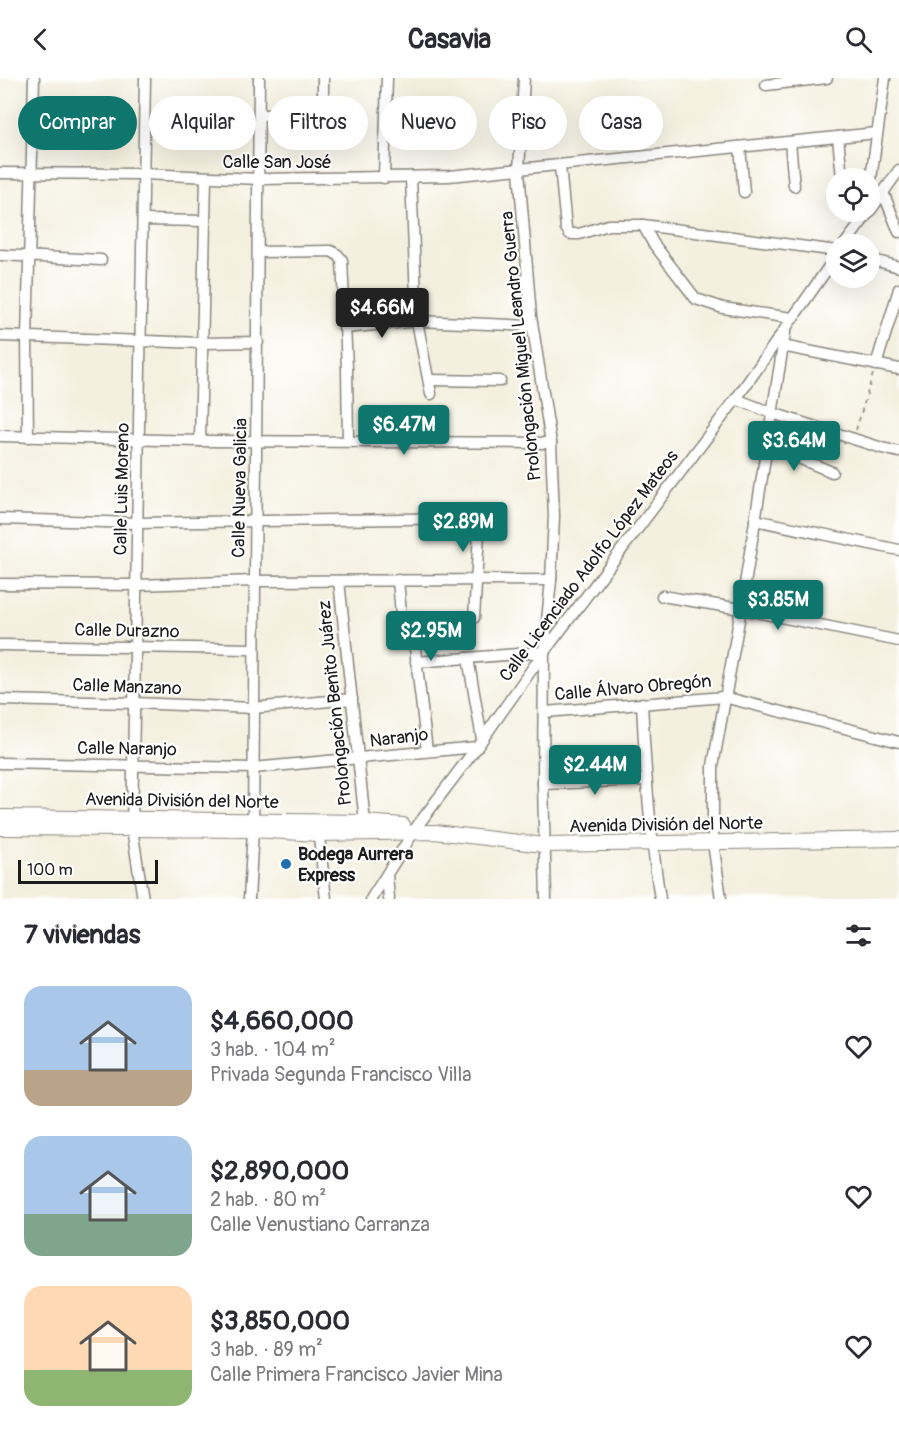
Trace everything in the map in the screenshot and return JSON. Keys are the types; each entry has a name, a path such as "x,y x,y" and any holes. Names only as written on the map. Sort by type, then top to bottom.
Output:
{"street":[{"path":"28,437 27,337 34,78"},
{"name":"Calle Luis Moreno","path":"143,899 133,824 132,765 145,78"},
{"name":"Calle Nueva Galicia","path":"249,899 256,523 259,78"},
{"path":"259,115 323,115 323,78"},
{"path":"384,178 387,78"},
{"name":"Prolongación Miguel Leandro Guerra","path":"524,78 519,171 532,326 550,444 554,516 544,652 543,784 546,899"},
{"path":"766,85 827,78"},
{"path":"872,168 885,78"},
{"name":"Calle San José","path":"0,173 143,174 259,179 411,178 519,171 877,133"},
{"path":"838,137 841,168"},
{"path":"790,142 794,186"},
{"path":"740,147 744,192"},
{"path":"560,166 566,228 570,234 579,234 608,225 643,225 826,251"},
{"path":"880,197 899,171"},
{"path":"200,441 206,178"},
{"path":"411,178 417,321 431,394"},
{"path":"884,192 899,232"},
{"path":"143,220 205,221"},
{"path":"643,225 653,243 696,299 723,308 792,318"},
{"path":"258,252 331,251 342,261 348,441"},
{"path":"0,255 101,260"},
{"path":"880,262 899,267"},
{"name":"Calle Licenciado Adolfo López Mateos","path":"371,899 415,829 480,743 544,652 736,399 826,269"},
{"path":"876,365 899,289"},
{"path":"344,328 417,321 532,326"},
{"path":"721,899 713,842 713,766 741,609 785,330"},
{"path":"0,336 203,343 258,342"},
{"path":"782,346 899,369"},
{"path":"429,380 500,381"},
{"path":"736,399 772,413 899,452"},
{"path":"0,436 200,441 550,444"},
{"path":"767,445 832,472"},
{"path":"0,519 138,523 256,523 471,518 479,532 474,618"},
{"path":"754,519 899,550"},
{"path":"398,580 401,614 413,632 427,751"},
{"path":"0,584 137,585 255,581 551,580"},
{"name":"Prolongación Benito Juárez","path":"339,581 365,822"},
{"path":"662,596 741,609 899,641"},
{"name":"Calle Durazno","path":"0,645 253,649"},
{"path":"416,662 544,652"},
{"path":"468,658 480,743"},
{"name":"Calle Álvaro Obregón","path":"545,712 724,697 899,742"},
{"name":"Calle Manzano","path":"0,700 134,702 253,708 352,699"},
{"path":"642,703 645,780 660,899"},
{"name":"Naranjo","path":"253,768 359,759 480,743"},
{"name":"Calle Naranjo","path":"0,763 253,768"},
{"path":"543,784 645,780"},
{"name":"Avenida División del Norte","path":"0,817 133,824"},
{"name":"Avenida División del Norte","path":"317,828 365,822 544,845 899,839"},
{"name":"Avenida División del Norte","path":"0,828 133,824 415,829"},
{"path":"317,828 326,899"},
{"path":"387,875 389,899"}],"path":[{"path":"853,439 876,365"}],"place":[{"name":"Bodega Aurrera Express","path":"286,864"}]}
